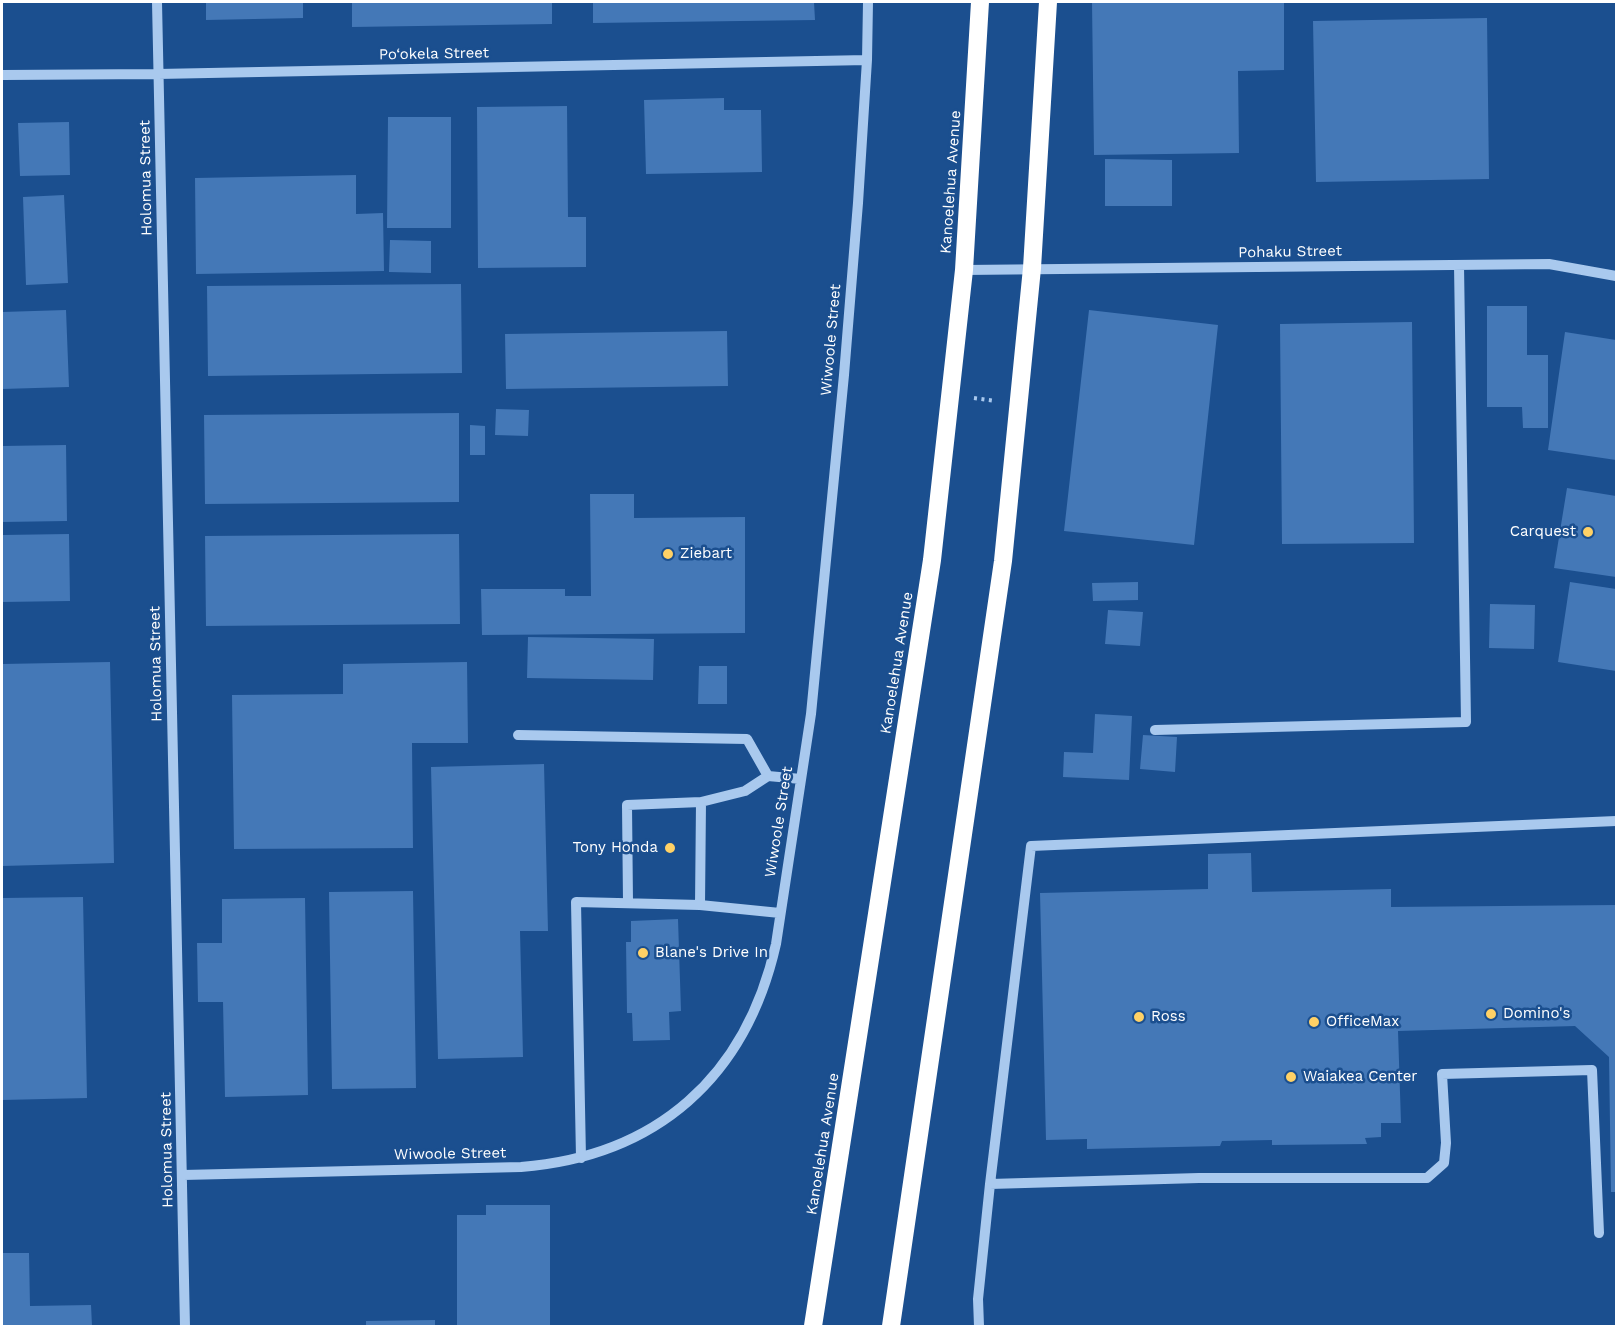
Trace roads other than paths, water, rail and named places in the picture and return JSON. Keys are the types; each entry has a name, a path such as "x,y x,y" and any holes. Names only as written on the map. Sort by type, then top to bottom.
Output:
{"highway":[{"name":"Kanoelehua Avenue","path":"813,1326 932,560 964,270 980,2"},
{"path":"891,1326 1003,561 1032,268 1048,2"}],"street":[{"name":"Holomua Street","path":"158,2 185,1326"},
{"name":"Wiwoole Street","path":"183,1175 521,1167 551,1165 581,1158 620,1144 664,1120 688,1101 729,1056 746,1030 769,974 811,714 843,387 858,203 867,60 867,2"},
{"name":"Po‘okela Street","path":"2,75 867,60"},
{"name":"Pohaku Street","path":"964,270 1550,264 1617,276"},
{"path":"1155,730 1466,722 1459,265"},
{"path":"518,735 747,739 768,776"},
{"path":"628,902 627,805 701,802 745,791 768,776 801,778"},
{"path":"700,905 701,802"},
{"path":"979,1326 978,1299 990,1184 1031,846 1617,821"},
{"path":"581,1158 576,902 700,905 780,913"},
{"path":"990,1184 1199,1178 1426,1178 1444,1163 1446,1143 1442,1074 1592,1070 1599,1233"}],"place":[{"name":"Carquest","path":"1588,532"},
{"name":"Ziebart","path":"668,554"},
{"name":"Tony Honda","path":"670,848"},
{"name":"Blane's Drive In","path":"643,953"},
{"name":"Domino's","path":"1491,1014"},
{"name":"Ross","path":"1139,1017"},
{"name":"OfficeMax","path":"1314,1022"},
{"name":"Waiakea Center","path":"1291,1077"}]}
